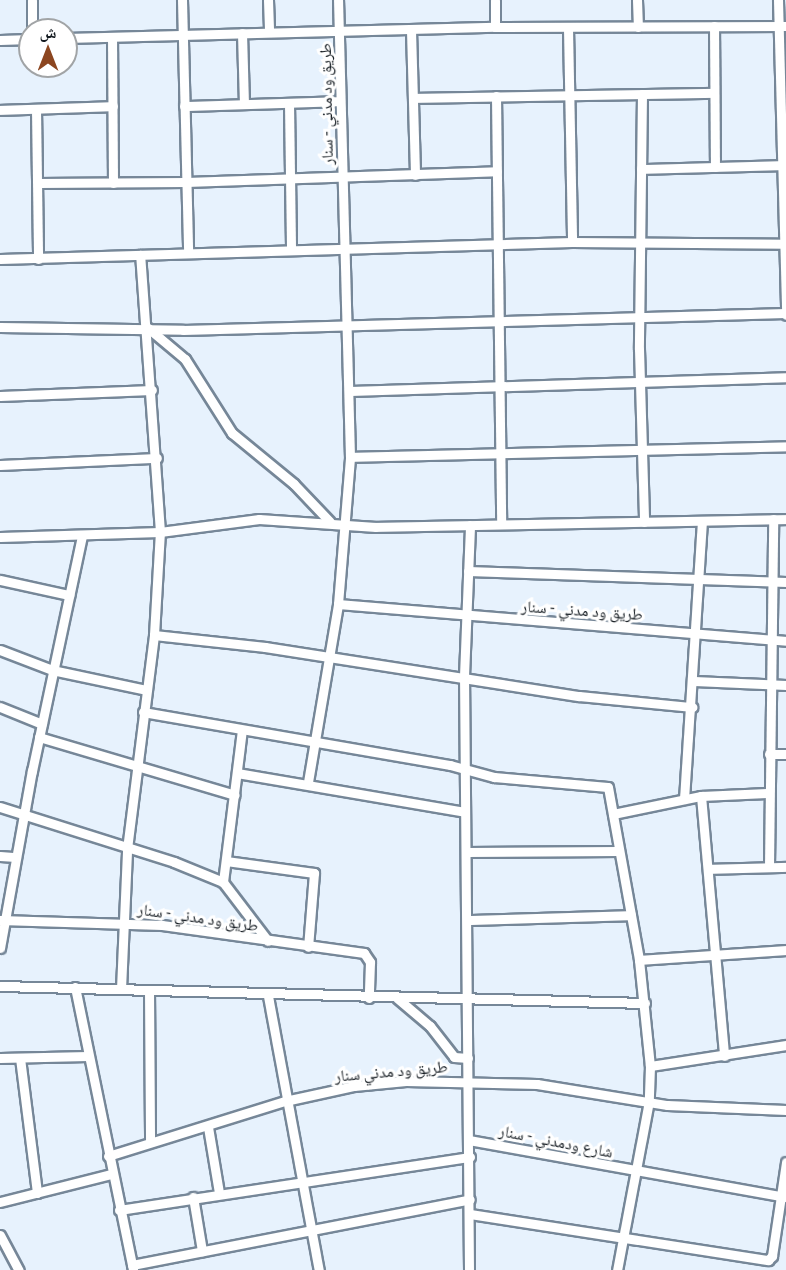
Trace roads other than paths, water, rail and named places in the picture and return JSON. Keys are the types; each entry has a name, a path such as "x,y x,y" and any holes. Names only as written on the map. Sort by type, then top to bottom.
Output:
{"street":[{"path":"32,0 32,18"},
{"path":"182,0 188,253"},
{"path":"268,0 269,32"},
{"path":"78,38 339,30 338,0"},
{"path":"495,0 495,27"},
{"path":"637,0 638,27"},
{"path":"0,327 146,328 349,325 639,314 786,314 782,165 782,26 778,0"},
{"path":"714,26 715,167"},
{"name":"طريق ود مدني - سنار","path":"308,782 338,604 350,457 349,325 342,178 339,30 782,26"},
{"path":"568,28 573,242"},
{"path":"411,30 415,175"},
{"path":"242,33 244,104"},
{"path":"112,37 113,183"},
{"path":"0,40 18,39"},
{"path":"414,98 714,93"},
{"path":"642,94 642,242 639,314 644,522"},
{"path":"496,96 498,245 496,320 501,524"},
{"path":"184,106 340,101"},
{"path":"289,103 291,250"},
{"path":"0,110 113,106"},
{"path":"36,109 38,258"},
{"path":"641,169 782,165"},
{"path":"38,183 186,182 290,177 342,178 497,171"},
{"path":"0,260 345,247 573,242 785,244"},
{"name":"طريق ود مدني - سنار","path":"121,988 122,922 127,849 135,766 154,635 160,532 157,458 140,255"},
{"path":"146,328 185,359 232,433 294,484 330,522"},
{"path":"350,390 640,384 786,377"},
{"path":"0,396 152,390"},
{"path":"350,457 786,446"},
{"path":"0,465 157,458"},
{"path":"0,537 160,532 259,519 330,522 346,525 470,525 786,519"},
{"path":"769,867 767,793 772,519"},
{"path":"684,799 694,681 702,522"},
{"path":"469,1270 470,1157 464,676 470,525"},
{"path":"0,948 2,920 52,670 82,536"},
{"name":"طريق ود مدني - سنار","path":"468,571 786,582"},
{"path":"0,580 69,595"},
{"name":"طريق ود مدني - سنار","path":"338,604 786,641"},
{"path":"154,635 464,676 579,696 692,706"},
{"path":"0,650 52,670 146,690"},
{"path":"694,681 786,684"},
{"path":"0,707 42,724"},
{"path":"143,712 450,765 465,772 603,786 610,792 639,960 650,1066 649,1101 617,1270"},
{"path":"0,807 174,862 224,882 242,730"},
{"path":"39,737 235,795"},
{"path":"769,754 786,754"},
{"path":"237,773 308,782 465,812"},
{"path":"613,814 701,796 767,793"},
{"path":"701,796 717,954 724,1056"},
{"path":"466,852 619,851"},
{"path":"0,856 16,857"},
{"path":"226,861 314,873 308,947"},
{"path":"708,869 786,867"},
{"name":"طريق ود مدني - سنار","path":"224,882 268,941"},
{"path":"467,920 631,915"},
{"name":"طريق ود مدني - سنار","path":"2,920 122,922 268,941"},
{"path":"268,941 369,956 369,998"},
{"path":"639,960 786,950"},
{"path":"0,986 121,988 268,996 468,997 645,1003"},
{"path":"75,987 111,1174 132,1268 202,1251 470,1199"},
{"path":"149,990 150,1141"},
{"path":"268,996 285,1101 319,1270"},
{"path":"397,998 430,1026 454,1057 468,1058"},
{"path":"650,1066 786,1045"},
{"path":"0,1058 88,1056"},
{"path":"20,1058 37,1193"},
{"name":"طريق ود مدني سنار","path":"108,1156 150,1141 208,1127 285,1101 354,1086 468,1079 584,1089 649,1101"},
{"path":"649,1101 786,1110"},
{"path":"208,1127 219,1193"},
{"name":"شارع ودمدني - سنار","path":"469,1140 636,1172 784,1196"},
{"path":"119,1210 219,1193 470,1157"},
{"path":"470,1214 771,1259 784,1196 786,1162"},
{"path":"0,1202 111,1174"},
{"path":"193,1197 202,1251"},
{"path":"0,1235 20,1270"}]}
